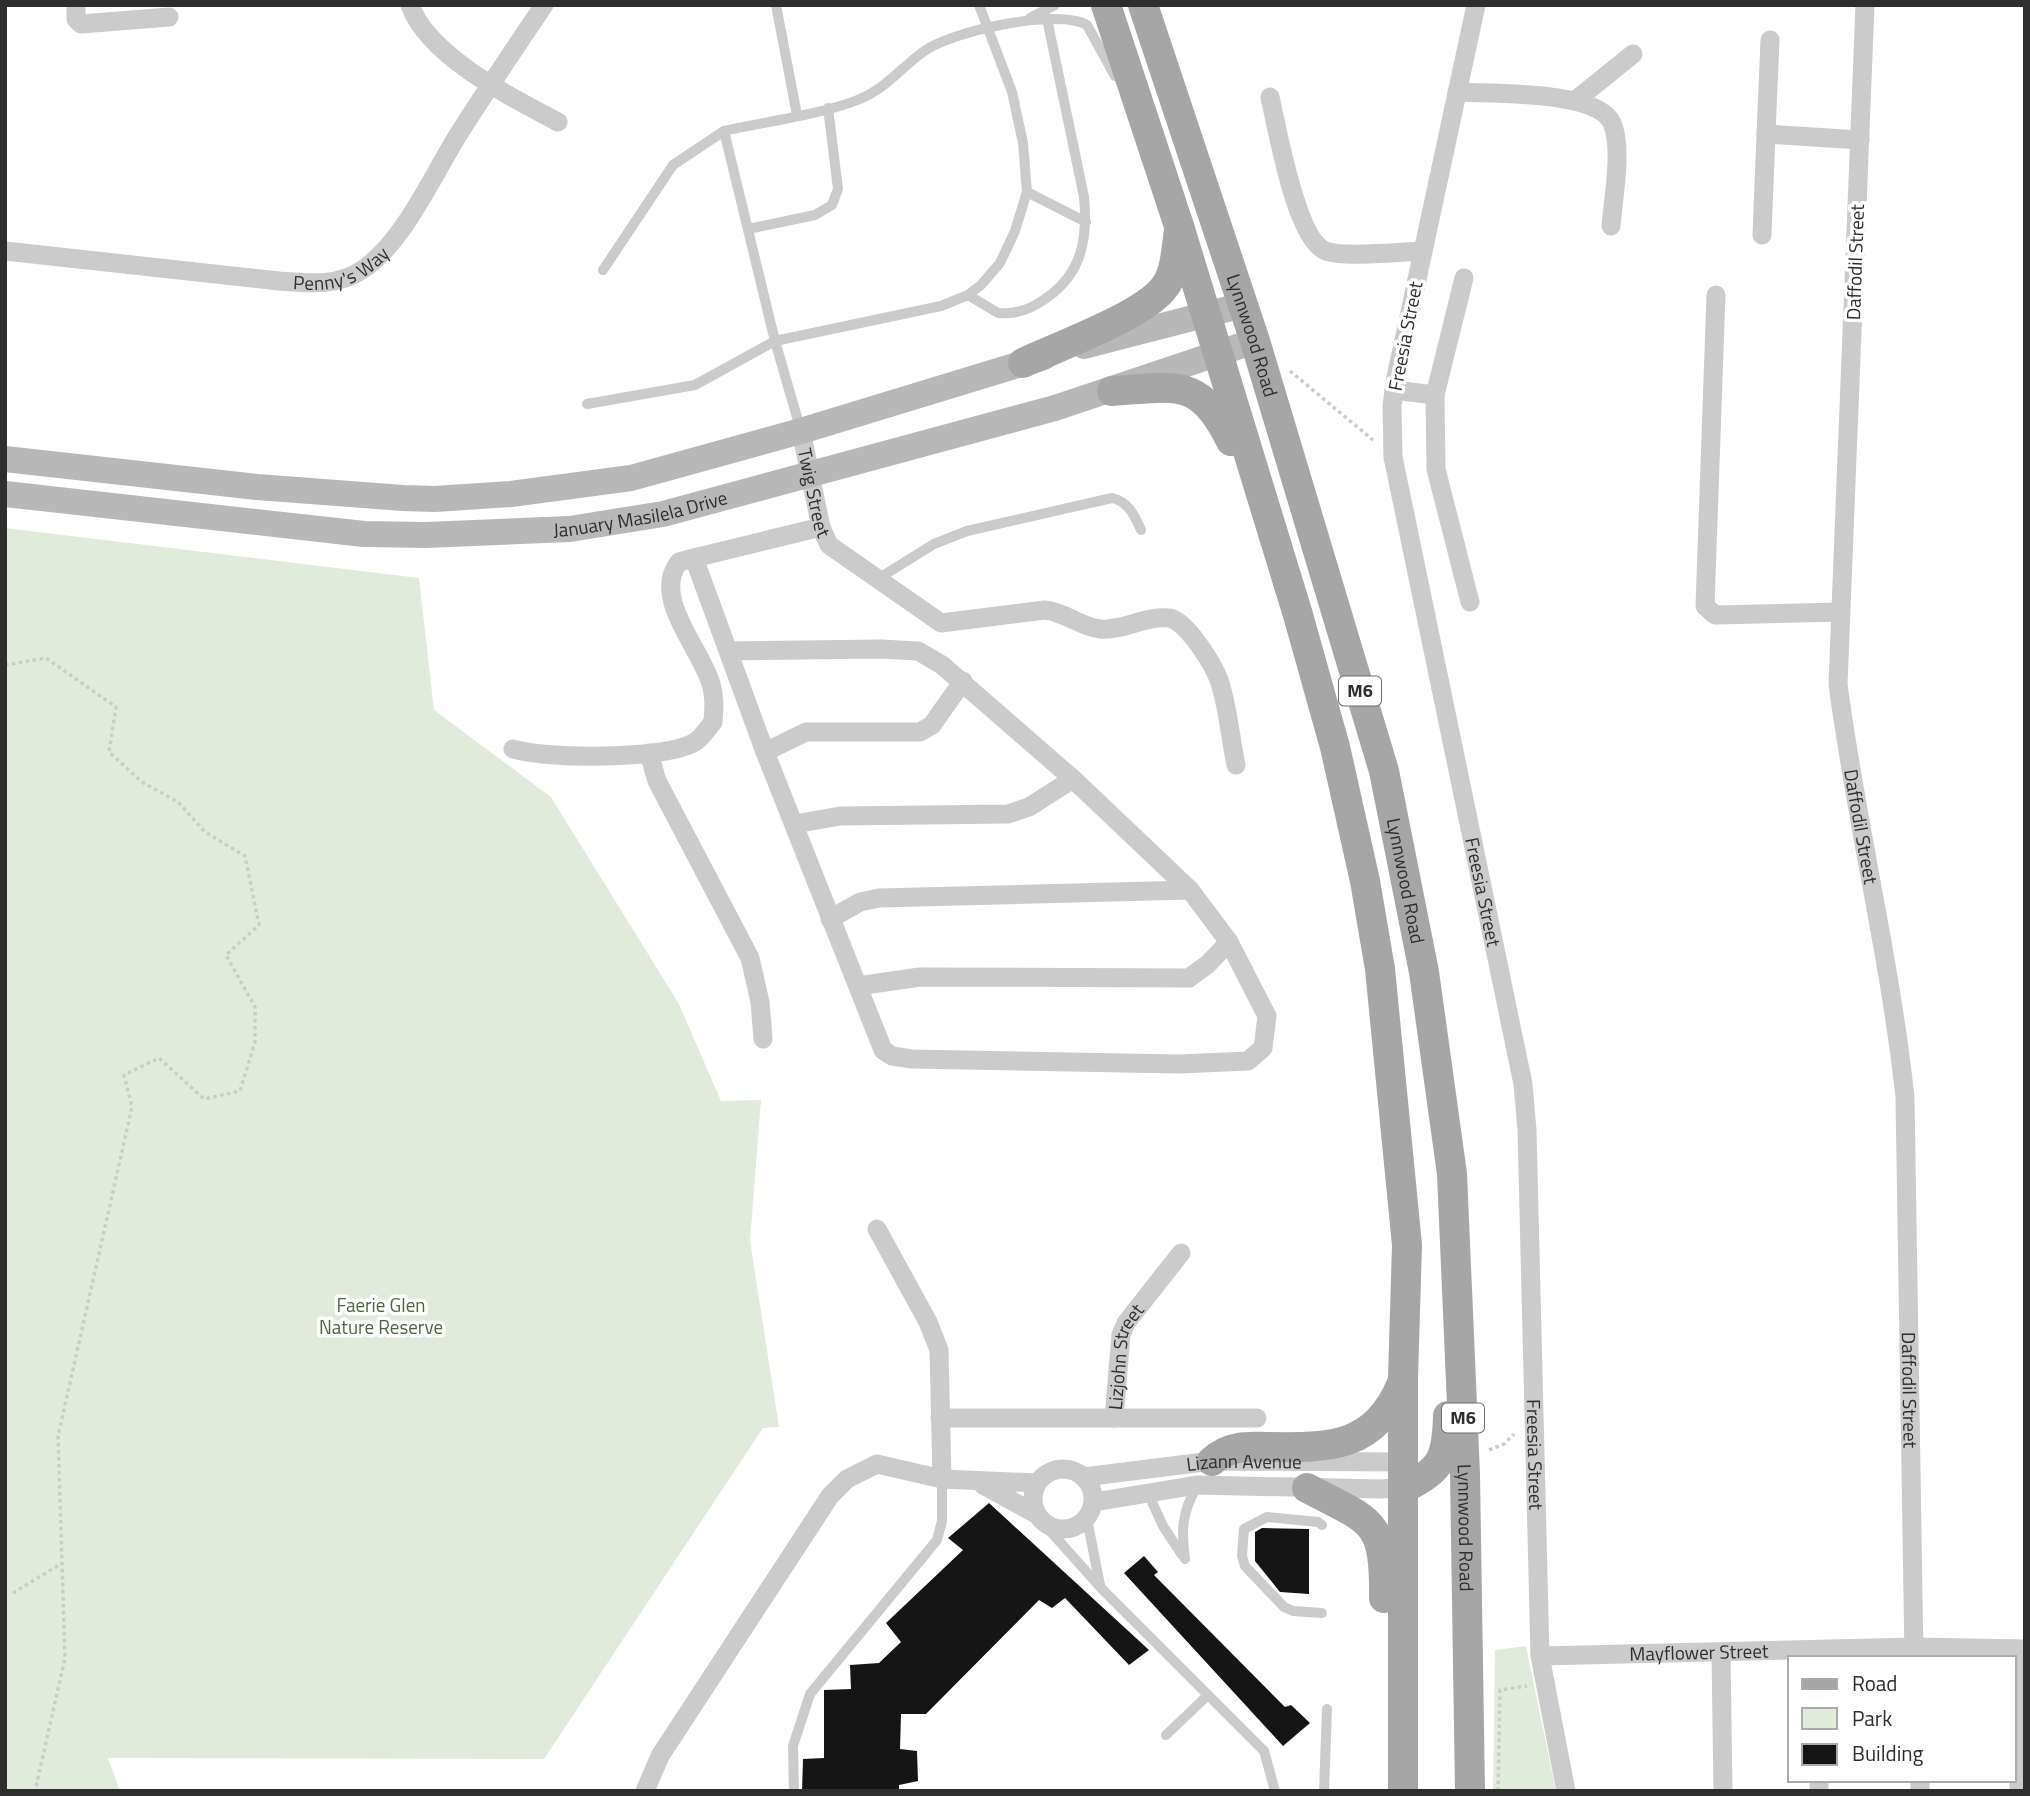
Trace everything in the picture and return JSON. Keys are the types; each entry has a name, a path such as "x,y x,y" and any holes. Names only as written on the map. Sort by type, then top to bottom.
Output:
{"main road":[{"name":"Lynnwood Road","path":"1106,5 1206,313 1335,747 1365,881 1380,969 1407,1245 1403,1378 1403,1790"},
{"name":"Lynnwood Road","path":"1143,5 1255,341 1384,771 1424,972 1452,1174 1465,1535 1470,1791"},
{"path":"1023,363 1145,306 1165,288 1174,263 1179,226"},
{"name":"January Masilela Drive","path":"5,459 257,487 435,499 511,494 631,478 802,431 1023,363 1243,305"},
{"name":"January Masilela Drive","path":"5,494 363,534 426,535 570,528 663,514 1112,391 1255,341"},
{"path":"1112,391 1177,387 1203,398 1215,410 1230,438 1269,524"},
{"path":"1433,1047 1448,1409 1447,1446 1438,1465"},
{"path":"1205,1473 1224,1451 1240,1447 1315,1446 1349,1441 1371,1430 1384,1418 1403,1378"},
{"path":"1405,1474 1438,1465 1452,1473 1460,1484 1465,1535"},
{"path":"1307,1488 1360,1514 1379,1536 1384,1561 1387,1708 1403,1790"}],"street":[{"path":"76,5 76,19 81,24 169,17"},
{"path":"410,5 432,41 489,85 558,122"},
{"name":"Penny's Way","path":"5,251 279,281 318,284 340,281 361,271 380,255 489,85 544,5"},
{"name":"Freesia Street","path":"1476,5 1394,390 1393,457 1523,1084 1527,1130 1532,1428 1540,1656 1566,1791"},
{"name":"Daffodil Street","path":"1865,5 1838,684 1847,753 1898,1031 1905,1097 1915,1653"},
{"path":"1762,235 1770,40"},
{"path":"1576,100 1633,54"},
{"path":"1457,92 1576,100 1598,109 1611,122 1616,146 1611,226"},
{"path":"1270,97 1303,223 1320,248 1335,253 1422,251"},
{"path":"1766,134 1860,140"},
{"path":"1464,278 1435,395 1437,469 1470,602"},
{"path":"1716,295 1705,606 1715,615 1841,612"},
{"path":"1394,390 1435,395"},
{"name":"Twig Street","path":"802,431 821,527 832,548 934,620 948,624 1045,610 1055,611 1098,629 1117,629 1160,618 1177,620 1189,630 1218,679 1236,765"},
{"path":"513,749 532,755 649,753 695,742 713,722 714,697 711,681 682,624 670,586 671,572 679,562 821,527"},
{"path":"694,558 728,651 765,752 883,1050 892,1056 1179,1063 1248,1061 1263,1048 1267,1016 1228,942 1190,890 964,681 918,651 728,651"},
{"path":"765,752 806,732 920,732 932,725 964,681"},
{"path":"649,753 657,781 750,958 760,1002 763,1039"},
{"path":"795,824 840,816 1008,814 1029,807 1073,779"},
{"path":"830,919 860,902 879,898 1190,890"},
{"path":"859,986 920,977 1189,978 1228,942"},
{"path":"877,1229 936,1340 942,1479"},
{"name":"Lizjohn Street","path":"1181,1253 1126,1323 1122,1335 1114,1418 1257,1418"},
{"path":"940,1418 1114,1418"},
{"path":"645,1791 660,1756 837,1489 847,1479 877,1464 942,1479 1037,1483"},
{"path":"979,1482 1039,1518 1065,1530 1090,1511 1093,1493 1084,1477 1076,1471 1054,1470 1037,1483 1033,1493 1039,1518"},
{"name":"Lizann Avenue","path":"1084,1477 1205,1473 1405,1474"},
{"name":"Lizann Avenue","path":"1090,1511 1205,1473 1307,1488 1405,1474"},
{"path":"2019,1791 2020,1649"},
{"name":"Mayflower Street","path":"1540,1656 1721,1653 1810,1655 2020,1649"},
{"path":"1721,1653 1723,1791"}],"lane":[{"path":"776,5 797,115"},
{"path":"587,404 695,385 775,341 941,306 968,295 1000,263 1016,231 1027,192 1023,143 1012,92 1001,57 986,29 979,5"},
{"path":"603,271 673,165 724,131 858,100 882,88 929,48 1027,19 1055,5"},
{"path":"1027,19 1069,18 1091,28 1124,93 1144,154 1168,194"},
{"path":"968,295 998,313 1033,307 1057,291 1072,276 1083,250 1086,222 1047,19"},
{"path":"748,229 815,215 832,205 838,190 828,107"},
{"name":"Twig Street","path":"724,131 775,341 802,431"},
{"path":"1027,192 1086,222"},
{"path":"876,580 934,544 967,531 1112,498 1122,500 1132,510 1141,530"},
{"path":"1148,1493 1163,1526 1185,1559 1181,1530 1184,1511 1205,1473"},
{"path":"794,1791 793,1746 810,1694 937,1539 942,1521 942,1479"},
{"path":"1090,1511 1101,1588"},
{"path":"1322,1525 1318,1522 1267,1517 1244,1530 1242,1556 1245,1566 1284,1607 1293,1611 1322,1613"},
{"path":"1039,1518 1101,1588 1264,1751 1275,1791"},
{"path":"1166,1735 1208,1695"},
{"path":"1324,1791 1327,1709"}],"path":[{"path":"1286,368 1393,457"},
{"path":"5,665 46,658 116,707 109,752 142,782 178,802 205,832 245,856 259,925 226,955 255,1007 255,1041 240,1091 204,1099 159,1058 124,1074 132,1107 58,1436 65,1658 34,1791"},
{"path":"1488,1450 1504,1444 1521,1429 1532,1428"},
{"path":"13,1593 62,1563"},
{"path":"1498,1791 1500,1690 1529,1686"}],"green space":[{"name":"Faerie Glen Nature Reserve","path":"5,528 419,578 434,710 551,797 679,1004 721,1101 761,1100 750,1241 779,1427 763,1428 544,1759 108,1758 120,1791 5,1791"},
{"path":"1526,1646 1556,1791 1493,1791 1495,1650"}],"building":[{"path":"989,1503 1149,1650 1129,1665 1065,1598 1052,1608 1039,1600 926,1714 901,1714 900,1749 917,1751 918,1781 899,1785 899,1791 802,1791 803,1759 824,1758 824,1690 851,1689 850,1665 879,1663 901,1642 886,1623 963,1550 948,1538"},
{"path":"1262,1528 1309,1529 1309,1594 1280,1592 1255,1561 1255,1532"},
{"path":"1144,1556 1158,1572 1154,1575 1285,1707 1291,1705 1310,1723 1283,1746 1124,1573"}]}
